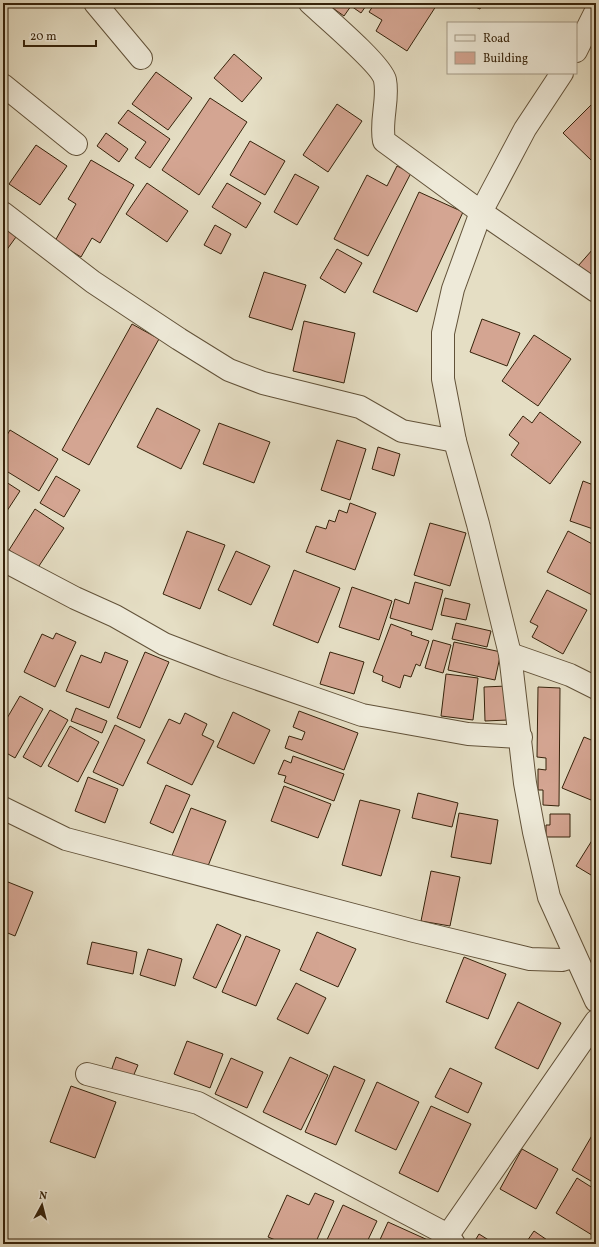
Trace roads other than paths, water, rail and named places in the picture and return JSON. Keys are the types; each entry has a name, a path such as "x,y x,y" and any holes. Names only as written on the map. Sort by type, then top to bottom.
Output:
{"street":[{"path":"95,3 141,58"},
{"path":"310,3 382,73 385,79 385,104 382,130 384,141 481,212 596,291"},
{"path":"577,48 596,11"},
{"path":"561,74 526,129 481,212 453,289 443,333 443,379 454,441 478,524 510,654 521,737 525,783 534,832 546,883 550,897 574,956 596,1001"},
{"path":"3,84 76,144"},
{"path":"3,213 93,282 229,370 263,383 360,407 402,431 454,441"},
{"path":"3,560 75,598 115,616 164,644 224,667 362,715 468,734 521,737"},
{"path":"510,654 570,675 596,688"},
{"path":"3,808 66,839 414,931 530,959 562,960 574,956"},
{"path":"86,1074 198,1103 449,1241 596,1022"}]}
